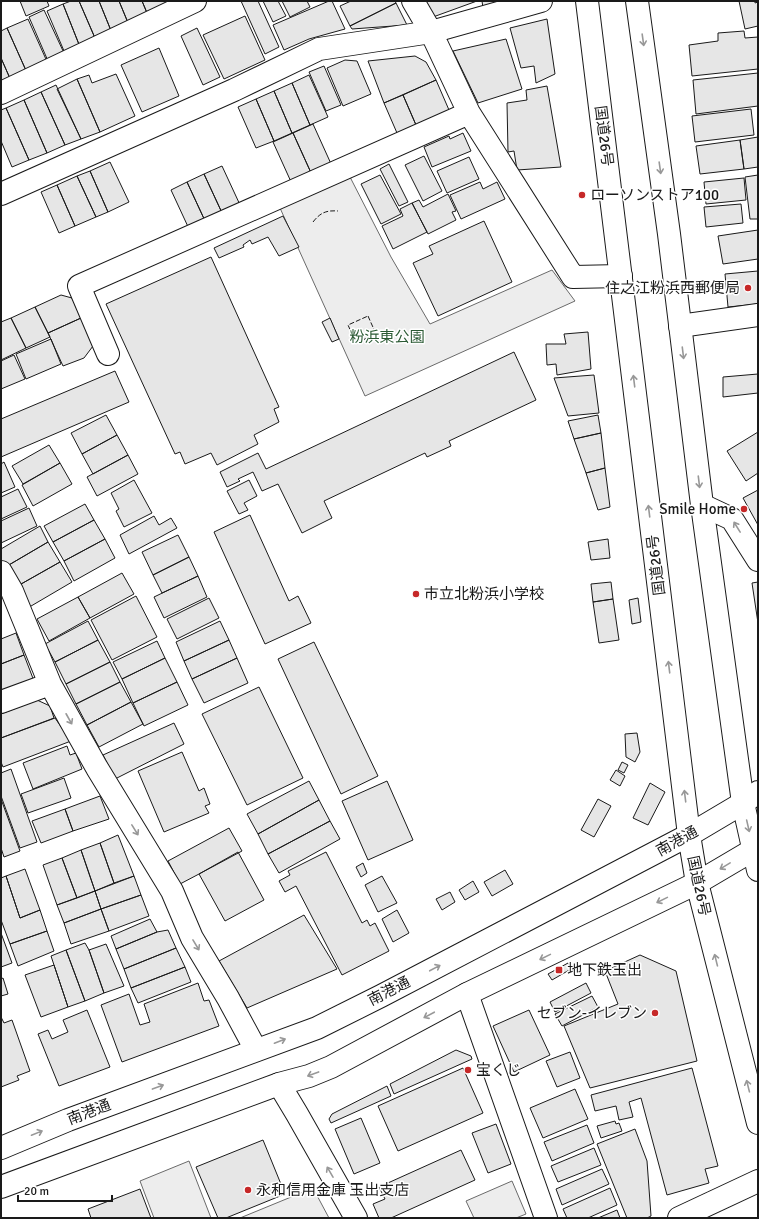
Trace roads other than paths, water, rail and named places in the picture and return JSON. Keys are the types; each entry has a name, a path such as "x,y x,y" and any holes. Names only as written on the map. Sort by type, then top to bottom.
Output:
{"main road":[{"path":"1,93 195,1"},
{"path":"414,1 469,113 573,277 621,276"},
{"path":"1,194 234,90 319,49 430,32 541,1"},
{"name":"国道26号","path":"587,1 689,835 697,883 758,1123"},
{"path":"1,1187 279,1084 309,1076 331,1067 467,994 757,855 751,797 702,505 668,226 638,1"},
{"path":"108,354 79,286 469,113"},
{"path":"680,326 758,315"},
{"path":"702,505 732,518 758,560"},
{"path":"1,572 12,591 50,684 97,768 172,891 192,938 228,998 256,1050"},
{"path":"1,702 50,684"},
{"name":"南港通","path":"1,1148 68,1120 317,1028 382,996 689,835 751,797"},
{"path":"467,994 546,1218"},
{"path":"279,1084 356,1218"},
{"path":"680,1218 758,1181"}],"place":[{"name":"ローソンストア100","path":"582,195"},
{"name":"住之江粉浜西郵便局","path":"748,288"},
{"name":"Smile Home","path":"744,509"},
{"name":"市立北粉浜小学校","path":"416,594"},
{"name":"地下鉄玉出","path":"559,970"},
{"name":"セブン-イレブン","path":"655,1013"},
{"name":"宝くじ","path":"468,1070"},
{"name":"永和信用金庫 玉出支店","path":"248,1190"}],"park label":[{"name":"粉浜東公園","path":"387,337"}]}
